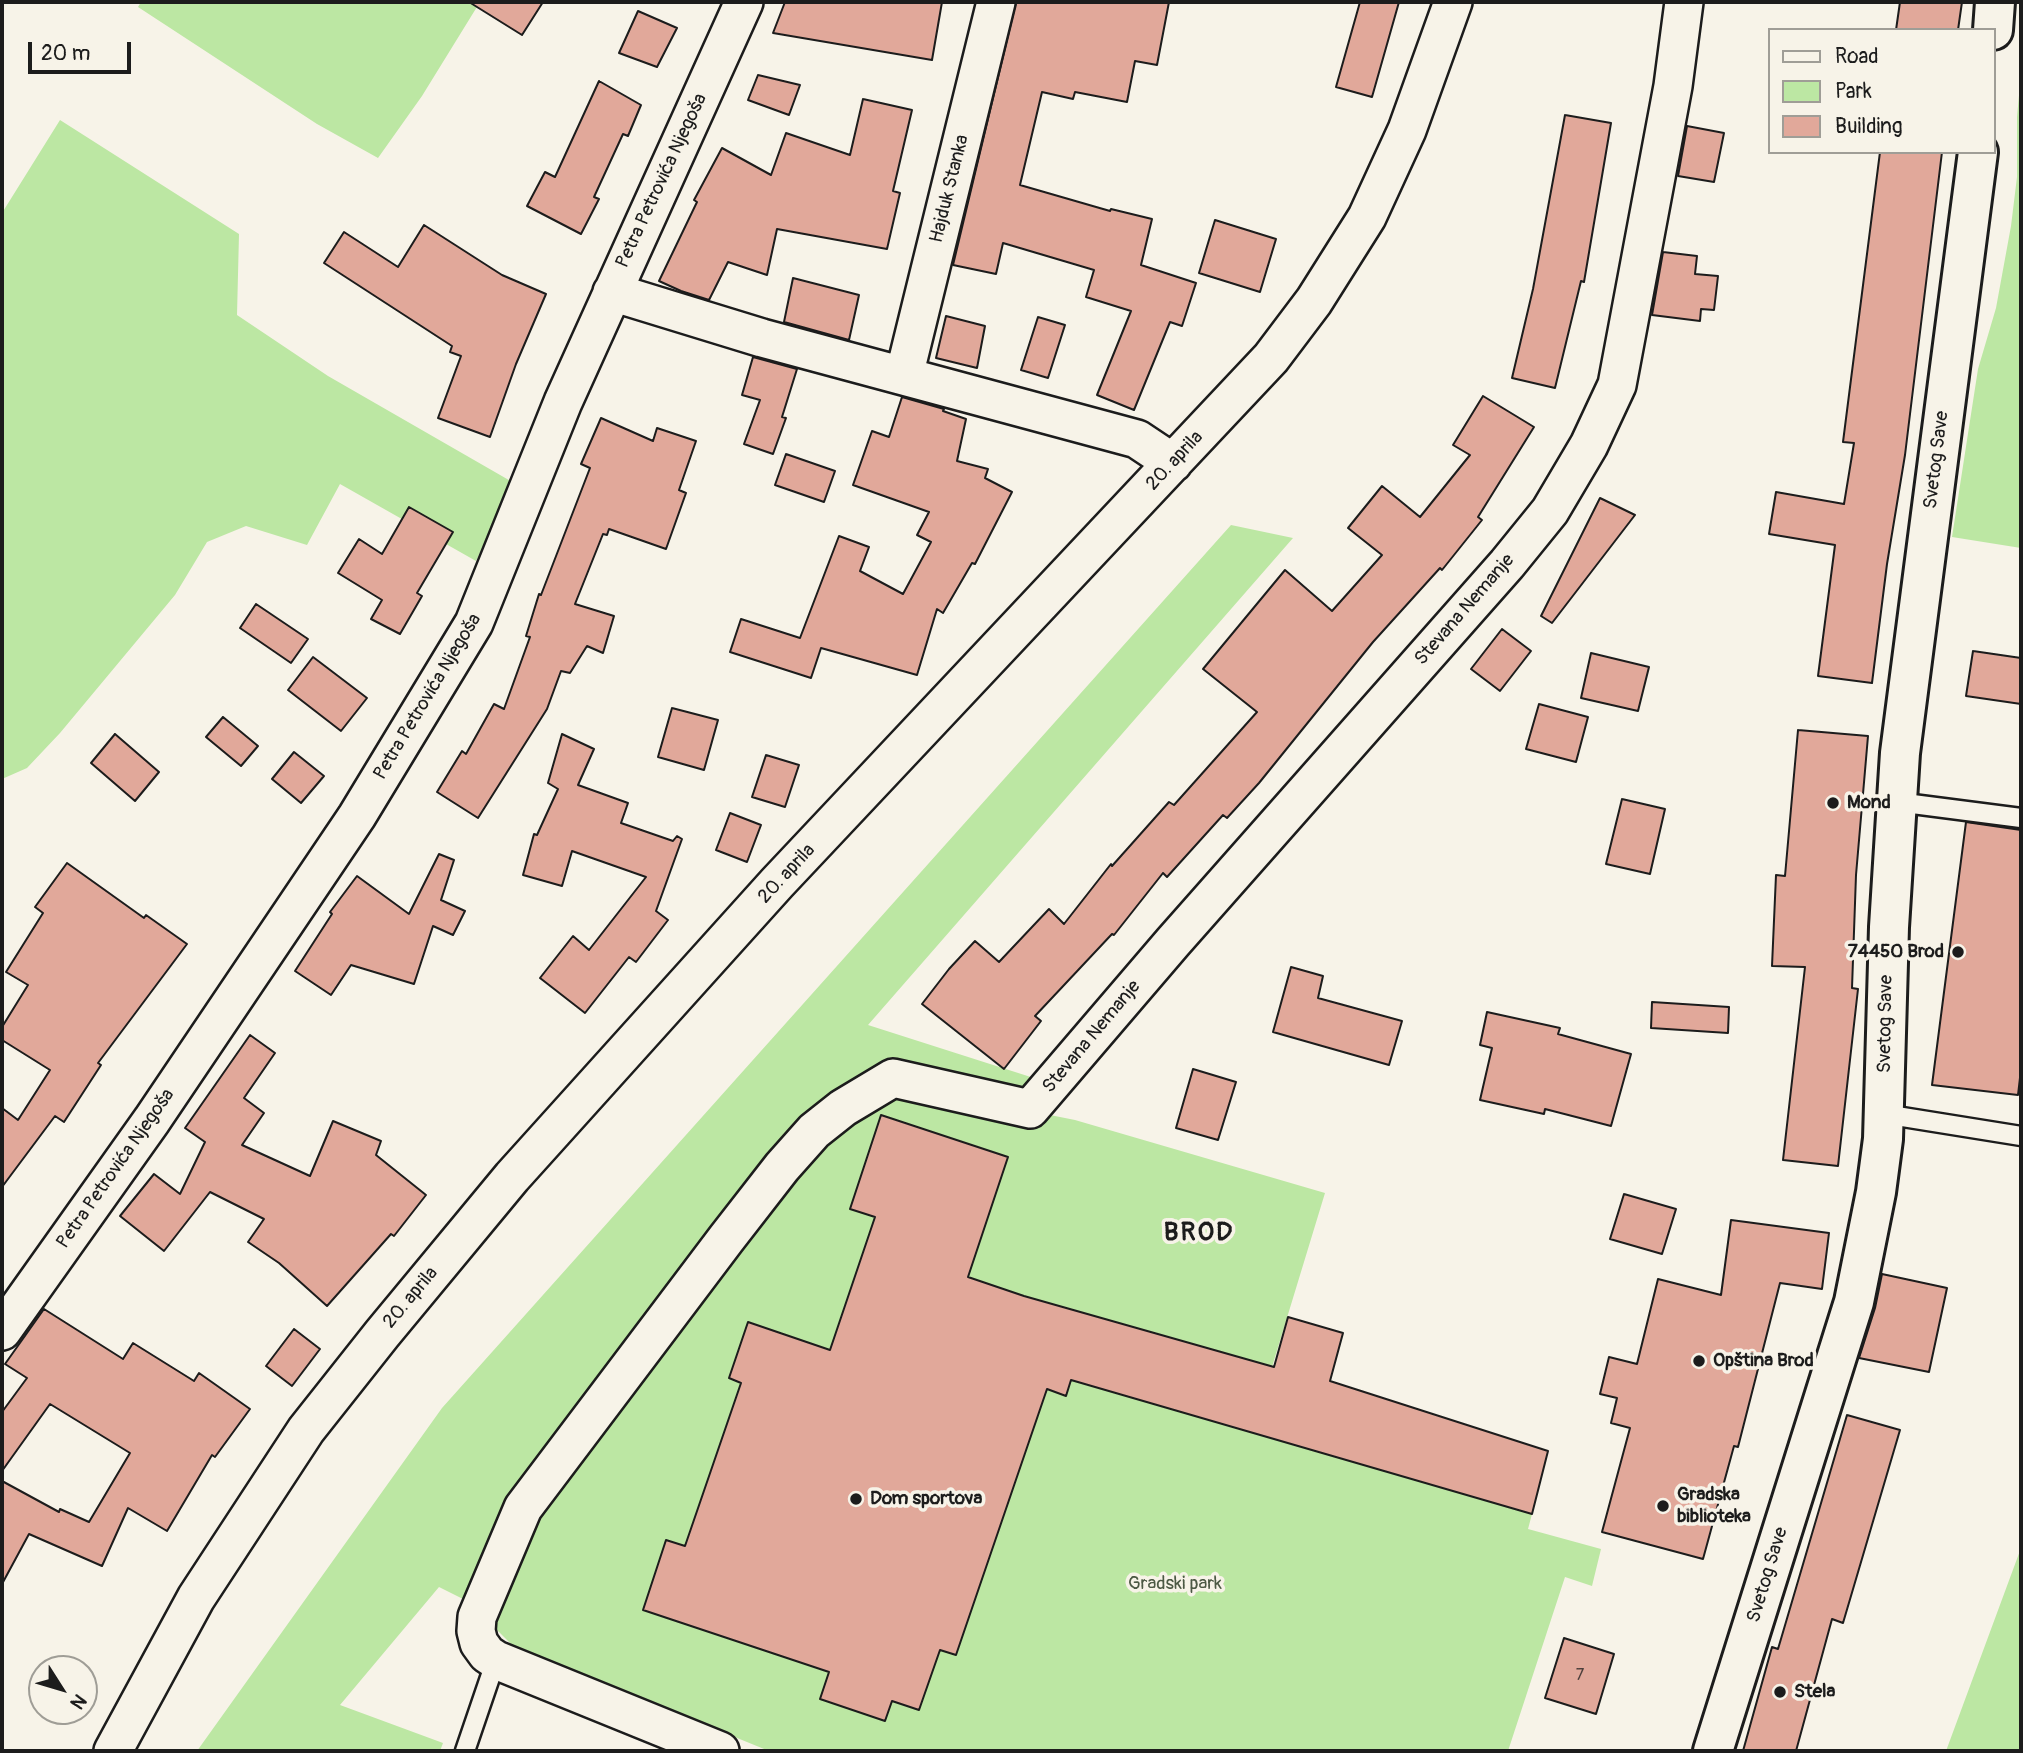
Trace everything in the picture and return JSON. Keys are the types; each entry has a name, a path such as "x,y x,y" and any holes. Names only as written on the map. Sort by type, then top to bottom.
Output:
{"street":[{"name":"Petra Petrovića Njegoša","path":"2,1331 152,1120 357,816 474,623 563,402 744,2"},
{"name":"Hajduk Stanka","path":"904,376 996,2"},
{"name":"20. aprila","path":"113,1751 196,1598 306,1430 390,1323 512,1177 777,883 1271,358 1314,301 1367,217 1407,130 1453,2"},
{"name":"Stevana Nemanje","path":"496,1660 486,1654 479,1643 477,1618 523,1508 726,1239 814,1131 843,1108 893,1078 1030,1109 1173,942 1507,564 1550,511 1583,456 1618,385 1673,86 1685,2"},
{"path":"1993,28 1995,2"},
{"name":"Svetog Save","path":"1713,1751 1854,1302 1876,1192 1884,1114 1889,927 1905,712 1978,154"},
{"path":"612,292 762,338 1137,439 1173,463"},
{"path":"496,1660 720,1751"}],"lane":[{"path":"1897,802 2021,818"},
{"path":"1884,1114 2021,1136"},
{"path":"465,1751 496,1660"}],"green space":[{"path":"141,2 480,2 422,96 378,158 317,124 138,7"},
{"path":"2021,73 2021,548 1952,537 1978,369 1996,308 2011,226 2017,177 2017,117"},
{"path":"60,120 239,234 237,315 328,376 514,483 476,561 340,484 307,545 246,526 207,542 175,595 60,733 27,768 2,779 2,213"},
{"name":"Gradski park","path":"1231,525 1293,538 868,1025 1062,1087 1050,1115 1325,1193 1272,1367 1025,1296 1071,1380 1532,1514 1528,1529 1601,1549 1592,1586 1565,1577 1508,1751 769,1751 514,1647 497,1630 493,1614 439,1587 340,1705 443,1743 440,1751 197,1751 442,1408"},
{"path":"2021,1548 2021,1751 1946,1751"}],"building":[{"path":"469,2 543,2 522,35"},
{"path":"785,2 942,2 932,60 773,33"},
{"path":"1016,2 1169,2 1157,65 1135,61 1127,102 1075,92 1073,99 1042,92 1020,185 1110,211 1111,209 1152,219 1141,265 1196,283 1182,326 1170,322 1134,410 1097,395 1131,311 1086,297 1094,270 1003,243 996,274 953,265"},
{"path":"1360,2 1399,2 1372,97 1336,87"},
{"path":"1900,2 1962,2 1958,28 1896,28"},
{"path":"638,11 677,28 657,67 619,53"},
{"path":"758,75 800,85 789,115 748,100"},
{"path":"599,81 641,105 628,136 623,134 594,197 599,199 581,234 527,206 545,172 555,177"},
{"path":"863,99 912,110 893,191 900,193 887,249 777,229 767,275 728,262 709,300 659,281 697,202 694,200 722,148 771,175 786,133 850,155"},
{"path":"1565,115 1611,123 1584,282 1581,281 1555,388 1512,378 1533,289"},
{"path":"1687,126 1724,133 1714,182 1678,176"},
{"path":"1880,154 1942,154 1905,455 1887,564 1872,683 1818,676 1835,545 1769,534 1776,492 1844,504 1854,443 1843,442"},
{"path":"1215,220 1276,239 1260,292 1199,273"},
{"path":"424,225 502,275 546,294 516,364 490,437 438,418 461,356 450,352 452,346 324,263 344,232 398,267"},
{"path":"1663,252 1697,256 1695,274 1718,276 1714,310 1701,309 1700,321 1652,315"},
{"path":"793,278 859,295 849,340 784,322"},
{"path":"946,316 985,326 977,368 936,358"},
{"path":"1038,317 1065,325 1048,378 1021,370"},
{"path":"753,357 797,369 782,417 786,418 773,454 744,444 760,400 742,395"},
{"path":"1483,396 1534,427 1478,517 1482,520 1442,570 1440,568 1373,642 1259,783 1227,818 1223,815 1167,877 1163,873 1114,935 1112,934 1035,1016 1041,1021 1004,1069 922,1004 975,941 999,962 1049,909 1064,924 1111,864 1112,866 1169,802 1174,805 1257,712 1203,669 1285,570 1332,611 1382,555 1348,528 1382,486 1420,517 1470,455 1453,445"},
{"path":"902,397 944,409 943,411 966,419 957,461 988,469 985,478 1012,492 975,564 972,563 943,613 937,609 917,675 821,648 811,678 730,652 741,619 800,638 839,536 869,547 860,571 903,594 931,542 917,535 929,512 853,485 872,431 889,437"},
{"path":"601,418 653,441 657,428 696,441 679,490 686,493 666,549 609,529 607,535 603,534 575,604 614,616 603,653 587,646 570,673 561,671 547,709 478,818 437,792 462,751 466,754 494,704 504,709 530,637 526,636 539,594 541,595 590,468 581,464"},
{"path":"786,454 835,471 824,502 775,485"},
{"path":"1600,498 1635,515 1552,623 1541,616"},
{"path":"409,507 453,532 417,593 422,596 400,634 371,619 382,600 338,573 359,539 382,554"},
{"path":"256,604 308,639 291,663 240,628"},
{"path":"1502,629 1531,651 1500,691 1471,669"},
{"path":"1973,651 2021,658 2021,704 1966,696"},
{"path":"1591,653 1649,667 1638,711 1581,698"},
{"path":"313,657 367,698 341,731 288,690"},
{"path":"1539,704 1588,717 1576,762 1526,749"},
{"path":"672,708 718,720 704,770 658,757"},
{"path":"223,717 258,746 241,766 206,737"},
{"path":"1798,730 1868,736 1856,875 1852,988 1858,989 1838,1166 1783,1160 1805,967 1772,966 1776,875 1785,876"},
{"path":"115,734 159,772 135,801 91,763"},
{"path":"562,734 594,749 578,785 628,803 621,823 673,841 677,836 682,839 656,911 668,920 636,962 629,957 585,1013 540,978 573,936 589,950 646,877 572,851 562,886 523,875 534,834 537,835 558,789 548,783"},
{"path":"294,752 324,776 301,803 272,779"},
{"path":"766,755 799,765 785,807 752,797"},
{"path":"1622,799 1665,809 1650,874 1606,864"},
{"path":"730,813 761,825 747,862 716,850"},
{"path":"1966,822 2021,830 2021,1069 2018,1095 1932,1085"},
{"path":"439,854 454,860 441,900 465,911 453,935 433,926 414,984 351,965 331,995 295,971 332,914 330,912 357,876 409,914"},
{"path":"67,863 144,918 146,915 187,944 98,1063 101,1065 64,1122 55,1116 2,1187 2,1108 18,1120 50,1070 2,1040 2,1027 28,985 6,972 43,913 35,907"},
{"path":"1291,967 1323,976 1318,998 1402,1021 1389,1065 1273,1032"},
{"path":"1652,1002 1729,1007 1728,1033 1651,1028"},
{"path":"1487,1012 1560,1028 1558,1034 1631,1054 1611,1126 1545,1109 1544,1114 1480,1100 1492,1048 1480,1045"},
{"path":"250,1035 275,1053 244,1098 264,1113 242,1145 310,1176 333,1121 381,1141 376,1155 426,1195 394,1236 391,1234 327,1306 279,1263 248,1242 264,1219 210,1192 164,1251 120,1216 154,1174 180,1194 205,1142 185,1128"},
{"path":"1193,1069 1236,1082 1218,1140 1176,1128"},
{"name":"Dom sportova","path":"881,1115 1008,1157 968,1277 1024,1296 1274,1367 1288,1317 1343,1333 1330,1381 1548,1451 1532,1514 1071,1380 1066,1396 1047,1389 956,1655 940,1650 919,1710 892,1701 885,1721 820,1699 829,1672 643,1610 666,1540 685,1546 741,1383 729,1378 748,1322 830,1350 875,1217 850,1209"},
{"path":"1624,1194 1676,1209 1662,1254 1610,1239"},
{"path":"1731,1220 1829,1233 1822,1289 1780,1283 1738,1447 1734,1446 1703,1559 1602,1532 1630,1428 1611,1423 1617,1398 1600,1394 1609,1357 1637,1364 1658,1279 1721,1295"},
{"path":"1882,1274 1947,1288 1929,1372 1859,1358 1875,1308"},
{"path":"44,1309 123,1359 133,1343 194,1381 199,1373 250,1409 215,1457 212,1455 167,1531 128,1508 102,1566 29,1534 2,1584 2,1481 59,1512 60,1509 89,1522 130,1453 50,1404 2,1471 2,1412 27,1378 5,1364"},
{"path":"294,1329 320,1349 292,1386 266,1366"},
{"path":"1847,1415 1900,1430 1843,1623 1832,1619 1796,1751 1743,1751 1772,1647 1778,1649"},
{"path":"1564,1638 1614,1654 1596,1714 1545,1698"}],"place":[{"name":"Mond","path":"1833,803"},
{"name":"74450 Brod","path":"1958,952"},
{"name":"Opština Brod","path":"1699,1361"},
{"name":"Dom sportova","path":"856,1499"},
{"name":"Gradska biblioteka","path":"1663,1506"},
{"name":"Stela","path":"1780,1692"}],"district":[{"name":"BROD","path":"1199,1233"}]}
